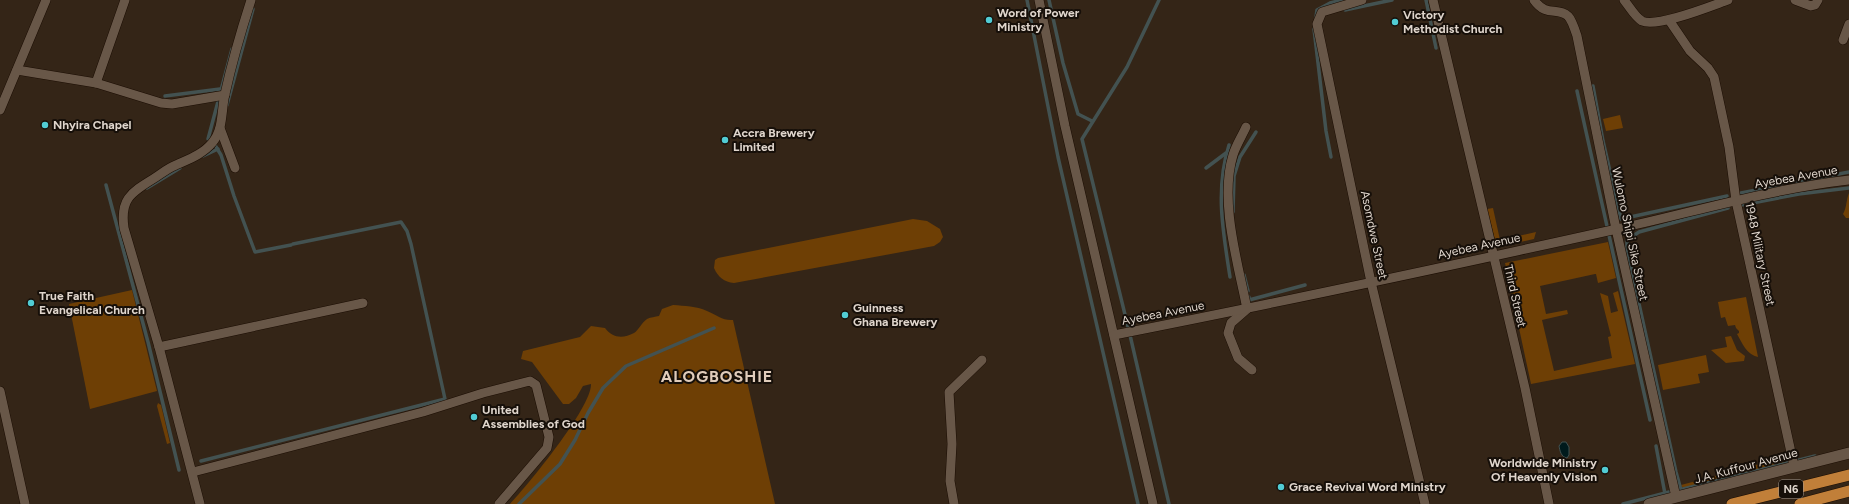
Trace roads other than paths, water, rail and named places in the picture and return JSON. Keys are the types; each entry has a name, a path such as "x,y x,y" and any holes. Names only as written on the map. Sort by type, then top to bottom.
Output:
{"highway":[{"name":"N6","path":"1732,504 1849,475"},
{"name":"N6","path":"1800,504 1849,491"}],"main road":[{"name":"J.A. Kuffour Avenue","path":"1649,504 1849,452"}],"street":[{"path":"0,110 46,0"},
{"path":"96,83 124,0"},
{"path":"200,504 193,472 159,347 124,228 122,216 124,205 134,190 174,165 202,152 213,142 220,128 225,95 241,31 251,0"},
{"path":"1039,0 1065,126 1153,504"},
{"name":"Asomdwe Street","path":"1362,0 1322,12 1317,24 1371,282 1425,504"},
{"name":"Third Street","path":"1433,0 1525,388 1549,504"},
{"name":"Wulomo Shipi Sika Street","path":"1534,0 1539,7 1544,10 1563,13 1569,16 1577,36 1616,229 1676,497"},
{"path":"1624,0 1642,21 1649,23 1669,20 1728,0"},
{"path":"1795,0 1811,6 1818,0"},
{"name":"1948 Military Street","path":"1669,20 1690,51 1708,68 1714,77 1729,147 1736,201 1794,466"},
{"path":"1843,40 1849,24"},
{"path":"16,70 96,83 160,103 172,104 225,95"},
{"path":"1246,127 1233,155 1229,199 1230,219 1247,309 1232,323 1228,333 1238,358 1252,370"},
{"path":"220,128 235,168"},
{"name":"Ayebea Avenue","path":"1114,335 1247,309 1616,229 1736,201 1824,183 1849,180"},
{"path":"159,347 363,303"},
{"path":"954,504 950,481 952,444 950,392 982,360"},
{"path":"193,472 423,412 483,392 530,381 536,385 550,437 549,442 547,448 499,504"},
{"path":"0,391 25,504"}],"water":[{"path":"1562,442 1566,442 1569,447 1569,455 1567,458 1560,452 1559,446"}],"waterway":[{"path":"1027,0 1058,157 1138,504"},
{"path":"1049,0 1063,63 1078,114 1092,121"},
{"path":"1159,0 1127,67 1082,139 1130,335 1169,504"},
{"path":"1316,17 1317,10 1330,3 1342,0"},
{"path":"1345,10 1392,0"},
{"path":"1426,0 1436,48"},
{"path":"227,105 253,9"},
{"path":"1314,29 1326,131 1331,157"},
{"path":"232,49 208,139 213,142 221,155 234,196 255,252 291,245"},
{"path":"1593,86 1603,141 1621,219 1727,196"},
{"path":"165,96 220,89"},
{"path":"1577,91 1650,420"},
{"path":"1233,212 1234,176 1240,157 1256,132"},
{"path":"1229,145 1222,178 1221,194 1223,227 1230,277"},
{"path":"203,156 218,149"},
{"path":"1206,168 1226,153"},
{"path":"147,188 180,168"},
{"path":"1792,183 1849,172"},
{"path":"106,185 148,342 179,470"},
{"path":"1741,193 1781,185"},
{"path":"1742,205 1799,194 1849,188"},
{"path":"1681,490 1627,249 1627,240 1639,232 1728,208"},
{"path":"201,461 445,399 411,244 407,231 401,222 293,244"},
{"path":"1244,275 1248,291"},
{"path":"1249,297 1249,300 1305,285"},
{"path":"519,504 560,464 575,440 588,413 603,388 626,366 714,328"},
{"path":"1656,446 1665,494"},
{"path":"1679,490 1815,456"},
{"path":"1623,504 1673,491"}],"place":[{"name":"Word of Power Ministry","path":"989,20"},
{"name":"Victory Methodist Church","path":"1395,22"},
{"name":"Nhyira Chapel","path":"45,125"},
{"name":"Accra Brewery Limited","path":"725,140"},
{"name":"True Faith Evangelical Church","path":"31,303"},
{"name":"Guinness Ghana Brewery","path":"845,315"},
{"name":"United Assemblies of God","path":"474,417"},
{"name":"Worldwide Ministry Of Heavenly Vision","path":"1605,470"},
{"name":"Grace Revival Word Ministry","path":"1281,487"}],"district":[{"name":"ALOGBOSHIE","path":"717,376"}]}
